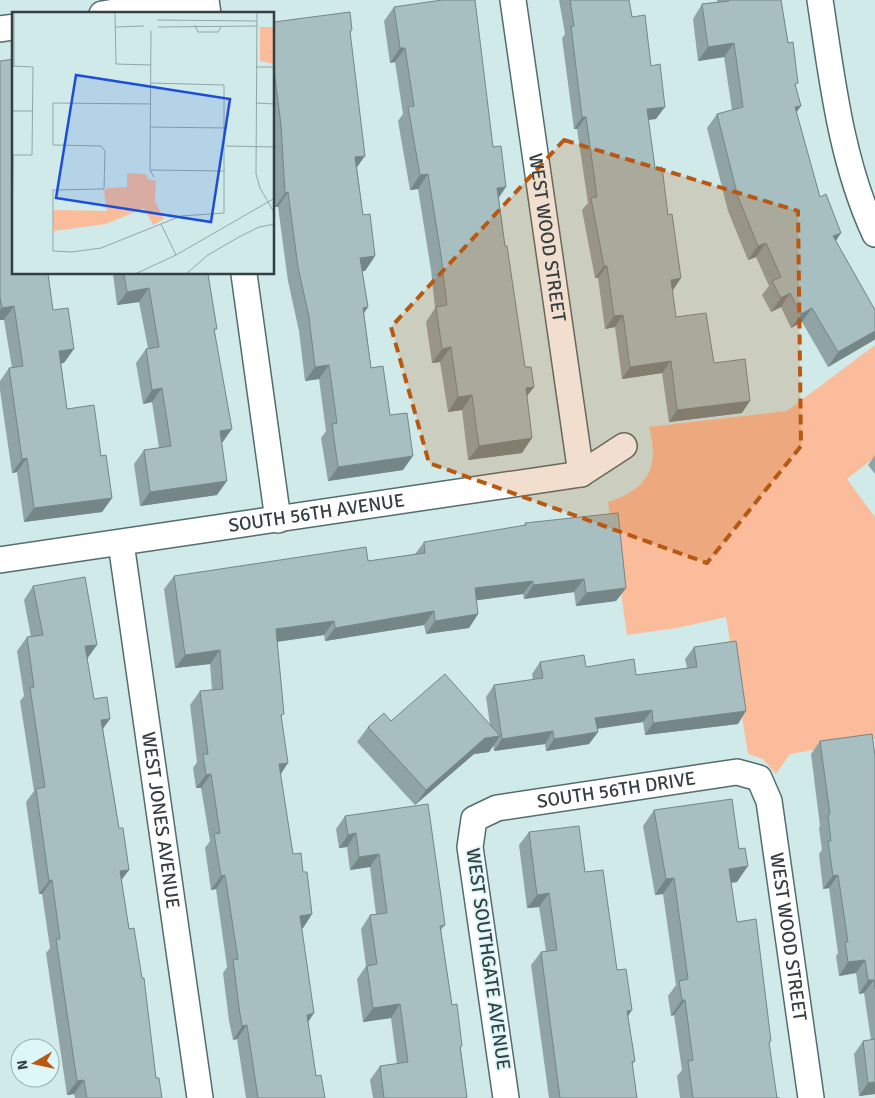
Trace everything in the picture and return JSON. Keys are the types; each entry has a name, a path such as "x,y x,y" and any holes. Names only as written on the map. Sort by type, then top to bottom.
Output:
{"street":[{"path":"115,12 193,0"},
{"name":"WEST WOOD STREET","path":"513,0 581,474"},
{"path":"820,0 842,132 866,214 875,234"},
{"path":"244,275 278,520"},
{"name":"SOUTH 56TH AVENUE","path":"0,560 581,474 624,446"},
{"name":"WEST JONES AVENUE","path":"121,543 200,1098"},
{"name":"SOUTH 56TH DRIVE","path":"474,819 497,808 737,772 759,778"},
{"name":"WEST WOOD STREET","path":"759,778 768,802 811,1098"},
{"name":"WEST SOUTHGATE AVENUE","path":"474,819 470,847 506,1098"}],"highlighted area":[{"path":"564,140 798,211 801,446 707,563 429,463 391,327"}],"shaded area":[{"path":"875,345 875,457 847,479 875,517 875,739 790,754 776,774 763,759 748,754 726,617 677,628 627,635 608,502 622,497 633,490 648,475 653,454 649,427 787,411"}],"building":[{"path":"442,0 475,0 493,147 501,146 506,187 497,188 505,246 507,246 525,367 531,367 534,387 526,388 532,438 479,446 472,395 458,397 451,347 442,349 436,307 447,305 441,255 428,174 420,175 408,107 414,106 405,48 400,48 394,7"},
{"path":"570,0 629,0 632,17 645,15 651,66 660,64 665,107 647,109 655,168 662,167 668,215 672,214 681,278 671,280 676,317 706,313 714,363 745,359 750,401 677,410 671,361 630,367 623,315 614,316 607,266 604,266 591,198 597,197 586,117 582,117 571,26 574,26"},
{"path":"729,0 781,0 788,43 793,42 798,83 795,84 801,106 795,107 820,197 826,194 841,233 833,236 875,310 875,331 838,352 812,308 801,314 790,293 781,298 772,281 781,277 766,243 758,246 738,197 717,114 743,107 734,43 708,47 702,4"},
{"path":"350,12 352,30 350,31 365,156 355,157 363,215 370,214 375,256 360,258 368,307 363,308 371,368 383,366 390,415 407,413 413,456 338,467 332,424 337,423 329,365 315,367 309,317 298,267 288,192 285,193 281,125 275,78 275,22"},
{"path":"12,59 12,275 48,275 53,310 68,308 74,349 59,351 67,409 94,405 101,456 106,455 112,498 34,508 27,458 22,459 9,368 23,366 14,306 2,308 0,297 0,61"},
{"path":"124,275 208,275 217,329 214,329 232,429 220,431 227,481 150,492 144,450 171,446 162,388 152,390 146,349 159,347 149,288 127,292"},
{"path":"618,513 626,588 586,593 584,579 533,585 533,581 475,588 478,614 435,621 434,611 335,628 334,621 276,629 284,714 281,715 288,763 279,764 293,854 301,853 303,872 307,872 312,914 300,916 314,1013 307,1015 316,1076 321,1075 325,1098 258,1098 247,1025 242,1026 239,1007 233,960 238,959 225,875 221,876 214,834 220,833 211,774 206,775 203,754 208,754 200,691 223,689 220,650 185,655 174,576 366,547 368,561 425,553 424,542 526,525 525,523"},
{"path":"85,577 97,645 85,646 94,699 107,697 110,719 101,720 119,828 123,828 129,870 120,871 129,929 134,928 142,978 144,978 156,1078 159,1078 162,1098 87,1098 84,1080 77,1081 56,939 60,939 52,880 49,881 36,789 45,787 30,688 34,687 27,637 43,635 33,586"},
{"path":"736,641 746,711 653,723 652,710 595,718 598,732 554,739 553,731 502,739 494,685 543,678 540,662 584,655 586,667 634,659 636,675 697,667 694,647"},
{"path":"445,674 500,736 485,738 426,790 368,727 384,713 391,721"},
{"path":"872,734 875,756 875,989 874,980 868,980 865,960 848,962 845,942 848,942 838,875 833,876 828,841 831,841 828,815 830,814 820,741"},
{"path":"732,799 739,849 745,848 748,866 729,869 737,922 756,919 777,1098 693,1098 688,1061 693,1060 685,1000 682,1000 679,981 688,979 674,878 666,879 654,810"},
{"path":"428,804 445,925 440,926 452,1005 457,1004 462,1046 460,1047 467,1097 384,1098 380,1066 408,1062 400,1004 373,1008 367,966 377,964 370,915 387,913 379,854 359,857 356,833 348,835 345,816"},
{"path":"579,826 585,872 603,870 617,970 626,969 632,1010 627,1011 635,1061 632,1062 637,1098 560,1098 541,952 557,950 549,893 537,895 529,832"},
{"path":"875,1039 875,1082 868,1083 863,1041"}]}
